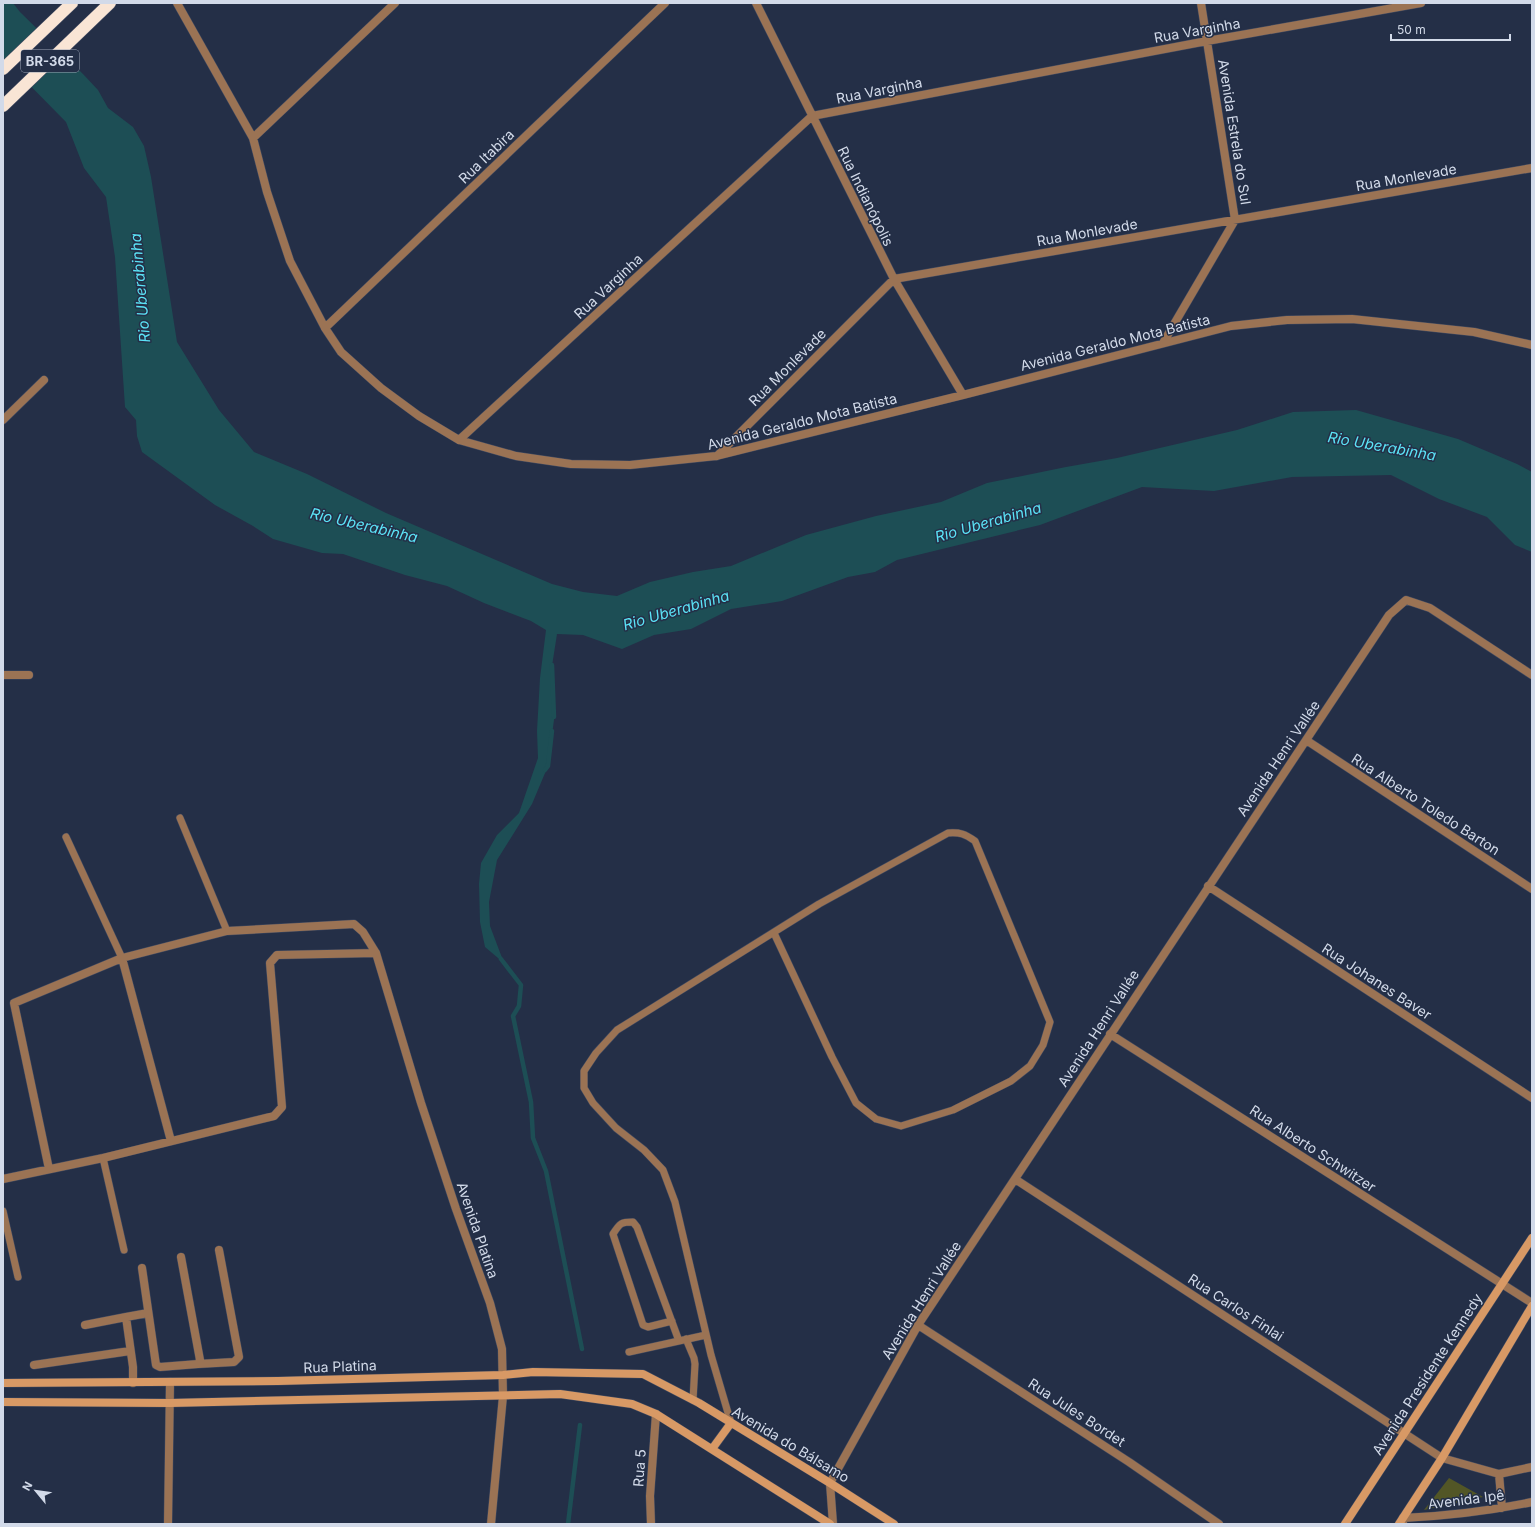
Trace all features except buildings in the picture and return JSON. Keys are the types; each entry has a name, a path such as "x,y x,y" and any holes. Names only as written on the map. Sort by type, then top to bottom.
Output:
{"highway":[{"name":"BR-365","path":"7,102 110,3"},
{"name":"BR-365","path":"3,69 71,4"}],"street":[{"name":"Avenida Geraldo Mota Batista","path":"177,3 253,138 267,192 290,261 325,328 341,352 381,388 419,416 460,440 516,456 571,464 630,465 716,456 963,395 1230,326 1287,320 1352,319 1474,332 1532,344"},
{"path":"253,138 395,3"},
{"name":"Rua Itabira","path":"325,328 665,3"},
{"name":"Rua Indianópolis","path":"756,3 894,279 963,395"},
{"name":"Avenida Estrela do Sul","path":"1163,343 1235,220 1201,3"},
{"name":"Rua Varginha","path":"460,440 812,116 1207,41 1421,3"},
{"name":"Rua Monlevade","path":"716,456 894,279 1532,168"},
{"path":"3,420 44,380"},
{"name":"Avenida Henri Vallée","path":"830,1483 918,1325 1389,614 1406,600 1430,608 1532,674"},
{"path":"3,675 29,675"},
{"name":"Rua Alberto Toledo Barton","path":"1306,740 1532,889"},
{"name":"Rua Johanes Baver","path":"1208,886 1532,1098"},
{"name":"Avenida Platina","path":"227,931 354,924 363,932 376,953 421,1102 456,1210 490,1303 502,1349 503,1396 491,1524"},
{"path":"49,1169 14,1003 122,958 227,931"},
{"path":"3,1179 103,1158 274,1116 282,1108 270,963 277,955 376,953"},
{"path":"122,958 171,1141"},
{"name":"Rua Alberto Schwitzer","path":"1110,1034 1532,1304"},
{"name":"Rua Carlos Finlai","path":"1015,1179 1442,1458"},
{"name":"Avenida Presidente Kennedy","path":"1344,1524 1501,1284 1531,1241"},
{"path":"142,1268 156,1366 160,1367 234,1362 239,1357 219,1250"},
{"path":"181,1257 200,1360 198,1364"},
{"path":"1402,1522 1442,1458 1532,1304"},
{"path":"85,1325 148,1313"},
{"path":"126,1317 133,1366 133,1383"},
{"name":"Rua Jules Bordet","path":"918,1325 1129,1462 1219,1524"},
{"path":"34,1365 130,1351"},
{"name":"Rua Platina","path":"3,1383 133,1383 503,1375 533,1372 592,1372 643,1374 674,1389"},
{"path":"168,1524 170,1382"},
{"name":"Avenida do Bálsamo","path":"674,1389 830,1483 894,1524"},
{"path":"3,1402 170,1403 560,1394 632,1404 656,1414 832,1524"},
{"name":"Rua 5","path":"651,1524 650,1496 656,1414"},
{"path":"712,1449 731,1423"},
{"name":"Avenida Ipê","path":"1442,1458 1498,1474 1532,1467"},
{"path":"1498,1474 1502,1508"},
{"path":"830,1483 832,1524"},
{"name":"Avenida Ipê","path":"1402,1522 1502,1508 1532,1502"}],"lane":[{"path":"180,818 227,931"},
{"path":"731,1423 706,1335 675,1202 663,1170 644,1150 616,1128 593,1103 584,1088 584,1072 596,1053 617,1030 774,932 819,904 948,833 959,832 975,841 1050,1022 1043,1045 1030,1066 1011,1081 953,1110 901,1126 876,1119 856,1103 832,1057 774,932"},
{"path":"66,837 122,958"},
{"path":"103,1158 124,1250"},
{"path":"3,1211 18,1277"},
{"path":"672,1321 648,1327 643,1325 613,1234 619,1224 633,1222 637,1227 672,1321 694,1358 695,1364 692,1400"},
{"path":"629,1352 706,1335"}],"green space":[{"path":"1449,1478 1483,1497 1424,1510"}],"water":[{"name":"Rio Uberabinha","path":"3,3 13,3 20,12 98,90 108,108 133,127 144,146 151,177 177,342 219,410 254,452 307,474 386,513 552,584 583,592 617,596 650,582 693,572 731,566 806,535 876,516 941,502 987,483 1117,458 1237,430 1293,412 1356,410 1458,439 1532,472 1532,552 1515,545 1487,517 1439,499 1391,475 1292,477 1214,491 1142,487 1040,525 897,560 875,572 848,577 782,601 731,609 691,629 654,635 622,649 583,635 557,634 552,666 555,712 548,766 532,804 497,860 489,902 490,926 504,963 485,947 480,922 479,884 481,863 497,835 519,813 538,758 537,731 540,678 546,630 531,621 484,603 447,586 405,575 343,554 322,553 273,539 215,505 142,452 137,436 136,420 125,407 115,257 106,197 84,168 66,122 3,58"}],"pier":[{"path":"40,29 64,52 28,87 4,62"}],"waterway":[{"path":"552,665 554,717"},
{"path":"545,770 548,766 552,731"},
{"path":"501,959 521,985 519,1006 513,1016 531,1102 533,1138 546,1171 582,1349"},
{"path":"568,1524 580,1425"}]}
